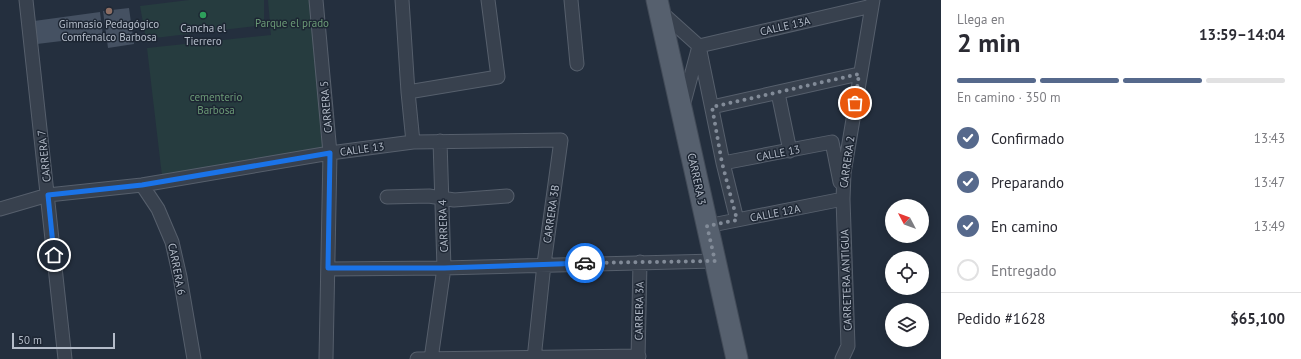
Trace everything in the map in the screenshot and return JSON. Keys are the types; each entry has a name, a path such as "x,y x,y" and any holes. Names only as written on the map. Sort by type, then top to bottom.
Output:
{"main road":[{"name":"CARRERA 3","path":"658,5 737,359"}],"street":[{"name":"CARRERA 7","path":"26,0 48,195 64,359"},
{"name":"CARRERA 5","path":"316,0 330,153 326,359"},
{"path":"402,0 413,142"},
{"path":"408,92 498,77 488,0"},
{"path":"571,0 578,64"},
{"name":"CALLE 13A","path":"699,46 872,3"},
{"name":"CARRERA 2","path":"843,199 844,173 859,74 872,3"},
{"path":"658,5 699,46 722,163 737,220"},
{"path":"682,111 699,46"},
{"path":"712,107 859,74"},
{"path":"778,93 790,151"},
{"name":"CALLE 13","path":"0,209 48,195 142,185 330,153 413,142 562,140"},
{"name":"CARRERA 3B","path":"534,359 544,264 562,140"},
{"name":"CARRERA 4","path":"431,359 444,268 440,141"},
{"name":"CALLE 13","path":"722,163 832,142 843,199"},
{"name":"CARRERA 6","path":"142,185 158,209 172,242 180,277 194,359"},
{"path":"387,197 429,196 454,200 507,196"},
{"name":"CALLE 12A","path":"707,226 843,199"},
{"name":"CARRETERA ANTIGUA","path":"842,359 848,346 843,199"},
{"path":"328,268 444,268 544,264 715,261"},
{"name":"CARRERA 3A","path":"638,358 640,262"},
{"path":"417,359 638,358"}],"green space":[{"name":"Cancha el Tierrero","path":"189,0 264,0 264,25 146,39 140,6"},
{"name":"cementerio Barbosa","path":"268,0 312,0 325,149 162,176 147,48 271,35"}],"building":[{"path":"129,8 134,44 108,48 103,11"},
{"path":"100,12 103,36 37,44 34,21"}],"way so far":[{"path":"585,263 715,261 707,226 737,220 722,163 712,107 840,80 859,74 855,103"}],"place":[{"name":"Gimnasio Pedagógico Comfenalco Barbosa","path":"109,11"},
{"name":"Cancha el Tierrero","path":"203,15"}],"route":[{"path":"54,255 48,195 142,185 280,163 330,153 328,268 444,268 585,263"}],"park label":[{"name":"Parque el prado","path":"292,23"}]}
